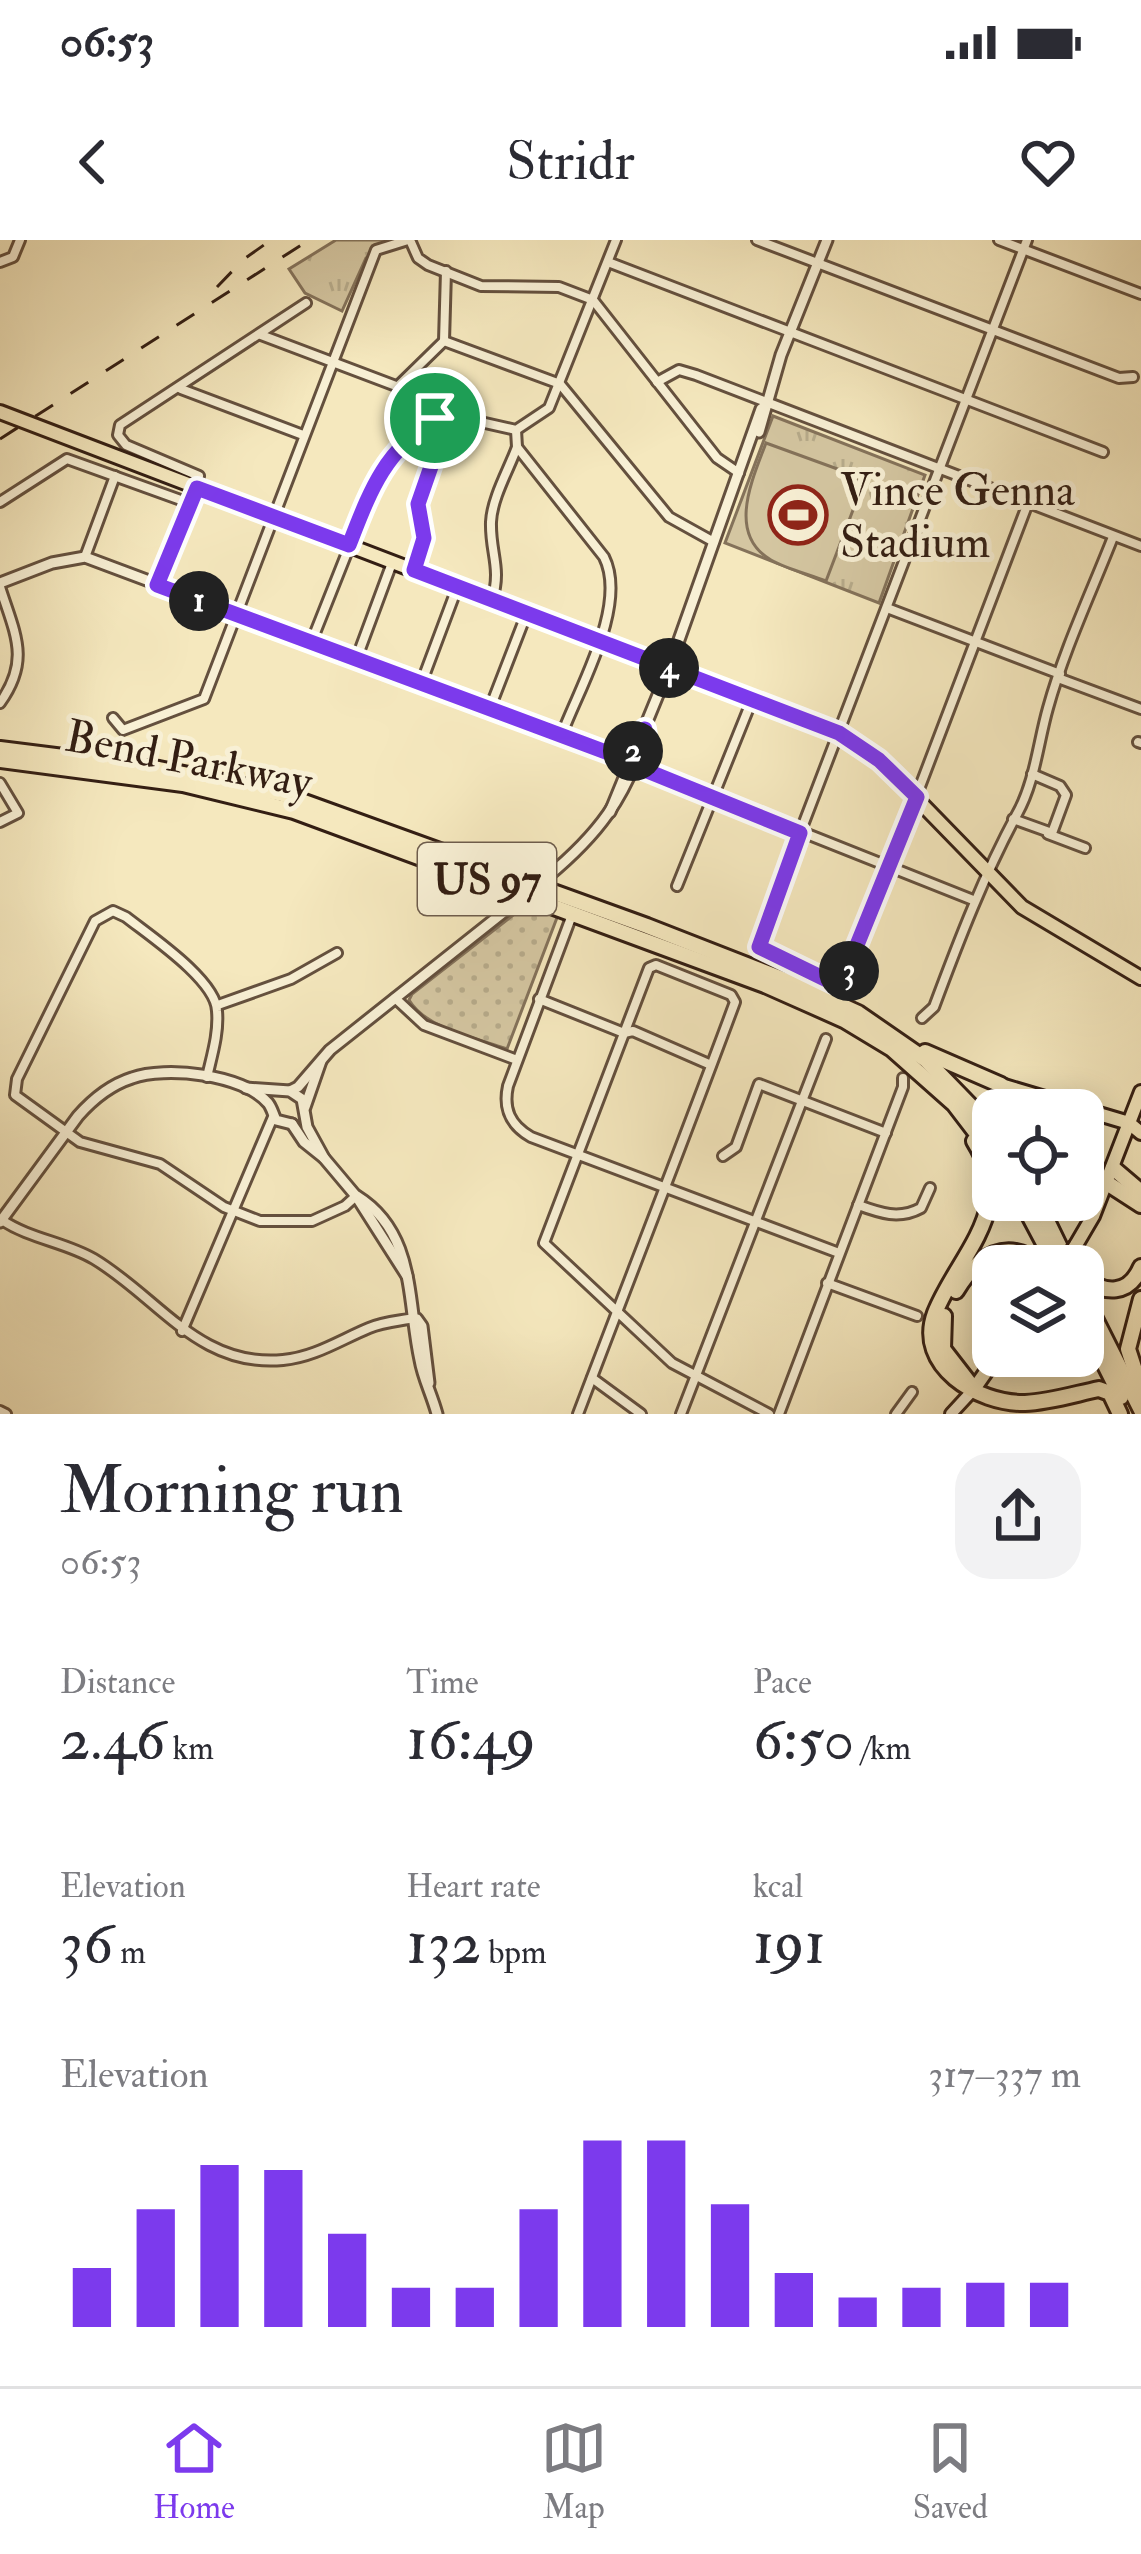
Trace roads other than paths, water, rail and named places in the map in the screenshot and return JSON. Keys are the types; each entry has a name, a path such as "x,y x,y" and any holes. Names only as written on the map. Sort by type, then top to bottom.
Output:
{"highway":[{"name":"Bend Parkway","path":"2,757 250,798 573,911 844,1020 892,1049 938,1087 972,1128"},
{"name":"Bend Parkway","path":"2,757 205,776 315,804 841,1004 889,1032 940,1072 972,1106"},
{"path":"889,1032 941,1061 1001,1085"},
{"path":"938,1087 983,1157 990,1180 986,1216 940,1302 931,1332 939,1362 959,1383 1015,1403 1098,1389 1110,1393"},
{"path":"1110,1176 1141,1192"},
{"path":"1110,1176 1141,1205"},
{"path":"972,1267 952,1297 941,1328 943,1348 974,1389"},
{"path":"1104,1288 1117,1291 1130,1285 1141,1267"},
{"path":"1141,1299 1128,1349 1141,1389"},
{"path":"1104,1336 1141,1410"},
{"path":"1104,1368 1125,1414"},
{"path":"1102,1377 1125,1414"}],"main road":[{"path":"0,412 839,733 879,760 988,876 1044,924 1141,978"},
{"path":"1001,1085 1134,1119 1141,1133"},
{"path":"1076,1245 1110,1176 1141,1092"},
{"path":"955,1414 982,1377"}],"street":[{"path":"1,262 13,257 20,240"},
{"path":"113,718 123,730 204,699 376,250 409,240 418,258 481,286 559,287 593,300 717,458 741,473"},
{"path":"311,643 382,467 403,443 440,416 516,430 549,408 616,240"},
{"path":"757,240 1119,378 1132,377"},
{"path":"182,1330 261,1150 274,1098 548,877 614,808 827,240"},
{"path":"999,240 1025,245 1141,294"},
{"path":"1025,245 759,947 833,983 842,982 1028,503"},
{"path":"608,262 1103,452"},
{"path":"398,386 444,341 446,272"},
{"path":"157,585 199,476 125,445 118,429 306,302"},
{"path":"260,334 433,400 443,432 418,504 424,538 414,570"},
{"path":"444,341 560,384 669,517 714,542"},
{"path":"657,382 679,370 1141,546"},
{"path":"179,389 303,435"},
{"path":"492,600 499,572 493,512 517,447 516,430"},
{"path":"517,447 608,563 613,594 562,734"},
{"path":"0,502 67,459 189,503"},
{"path":"85,557 115,476"},
{"path":"922,1018 934,1007 974,901 1032,774 1059,676 1113,537"},
{"path":"0,703 16,676 20,654 0,585 52,563 85,557 562,734 974,901"},
{"path":"356,660 393,562"},
{"path":"421,684 458,587"},
{"path":"886,608 1141,709"},
{"path":"490,708 527,614"},
{"path":"677,886 752,700"},
{"path":"1032,774 1060,786 1066,795 1048,834"},
{"path":"0,783 18,813 0,822"},
{"path":"1013,819 1085,848"},
{"path":"974,861 998,846"},
{"path":"207,1077 218,1006 194,973 113,911 95,921 16,1079 15,1095 93,1148 160,1164 233,1211 276,1223 312,1221 356,1196"},
{"path":"573,911 517,1060 506,1098 509,1118 526,1135 839,1253"},
{"path":"218,1006 291,979 338,953"},
{"path":"578,1414 617,1311 712,1065 735,1002 731,995 656,965 649,968 544,1243 617,1311 672,1363 769,1414"},
{"path":"395,998 424,1025 517,1060"},
{"path":"539,999 624,1033 633,1031 712,1065"},
{"path":"681,1414 826,1039"},
{"path":"261,1150 304,1111 321,1061"},
{"path":"324,1158 302,1099 287,1091 164,1072 128,1079 92,1100 1,1221 99,1262 182,1330 217,1350 275,1361 302,1358 371,1327 416,1317"},
{"path":"779,1414 903,1078"},
{"path":"722,1156 736,1147 760,1084 886,1133"},
{"path":"245,1088 324,1158 393,1236 406,1261 437,1414"},
{"path":"858,1205 886,1214 908,1214 921,1208 930,1188"},
{"path":"827,1283 916,1316"},
{"path":"592,1378 640,1414"},
{"path":"896,1414 912,1392"}],"railway":[{"path":"217,287 271,240"},
{"path":"0,439 309,240"}],"place":[{"name":"Vince Genna Stadium","path":"798,515"}]}
